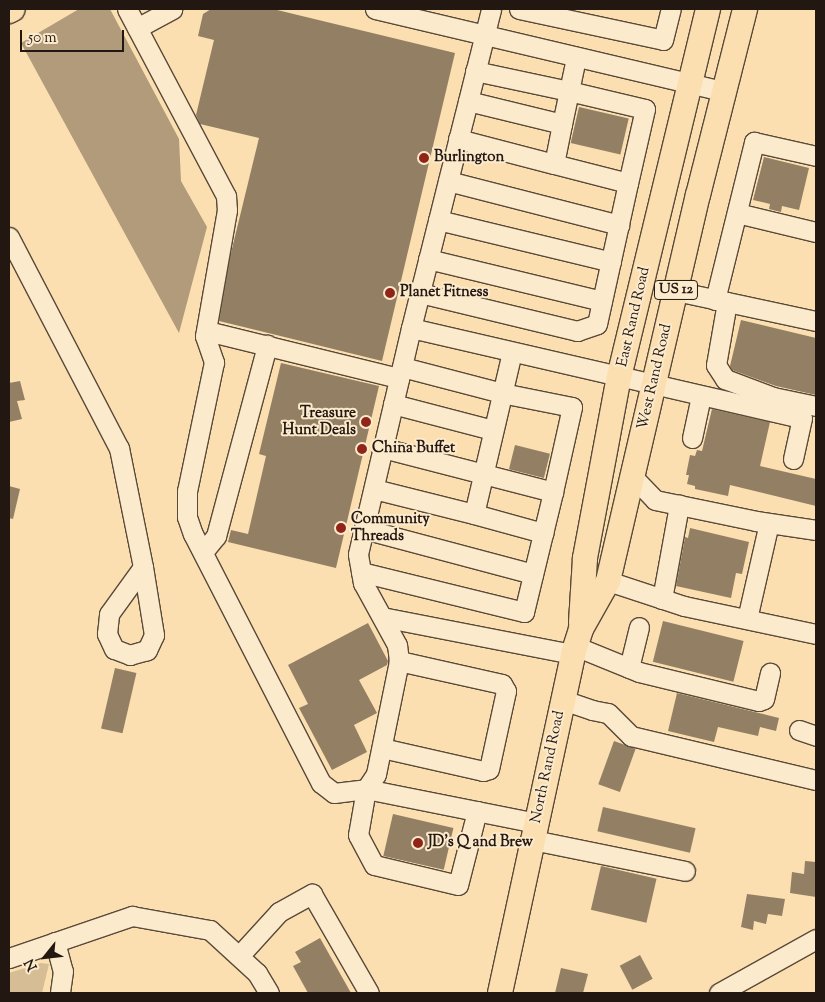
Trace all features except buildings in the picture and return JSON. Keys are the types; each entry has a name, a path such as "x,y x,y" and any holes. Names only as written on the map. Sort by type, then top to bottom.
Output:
{"main road":[{"name":"East Rand Road","path":"576,643 585,558 619,377 708,9"},
{"name":"US 12","path":"725,92 745,9"},
{"name":"West Rand Road","path":"576,643 608,581 653,385 725,92"},
{"name":"North Rand Road","path":"500,993 576,643"}],"street":[{"path":"127,9 226,196 227,210 205,336 214,362 188,491 187,517 321,783 334,793 366,789 477,811 534,832 685,871"},
{"path":"137,28 172,9"},
{"path":"477,811 458,884 374,865 358,835 366,789 376,774 399,661 397,645 364,583 358,554 400,372 491,9"},
{"path":"519,9 583,16 663,40 670,9"},
{"path":"382,10 725,92"},
{"path":"554,164 576,57"},
{"path":"420,293 576,331 598,324 645,109 475,71"},
{"path":"468,101 562,124"},
{"path":"458,140 628,183"},
{"path":"816,156 754,142 737,213 721,301 716,364 725,380 773,397 816,406"},
{"path":"448,181 619,225"},
{"path":"737,213 816,232"},
{"path":"438,220 611,262"},
{"path":"9,237 119,448 143,567"},
{"path":"428,259 602,301"},
{"path":"676,291 816,321"},
{"path":"411,328 809,420 793,459"},
{"path":"207,331 267,346 572,407 524,612 361,572"},
{"path":"203,552 216,536 267,346"},
{"path":"474,514 512,352"},
{"path":"692,438 701,396"},
{"path":"393,404 493,430"},
{"path":"383,448 553,492"},
{"path":"632,476 655,500 769,523 816,530"},
{"path":"374,489 543,533"},
{"path":"623,515 655,500"},
{"path":"662,599 679,505"},
{"path":"747,619 769,523"},
{"path":"364,529 533,574"},
{"path":"608,581 684,606 816,634"},
{"path":"382,617 576,643 629,668 759,701 764,698 770,673"},
{"path":"629,668 639,627"},
{"path":"382,748 483,771 489,769 506,691 502,684 399,661"},
{"path":"563,700 592,710 608,713 631,736 816,780"},
{"path":"239,956 279,912 312,894 369,993"},
{"path":"9,958 132,916 210,930 258,973 269,993"},
{"path":"719,993 816,939"},
{"path":"55,942 63,971 60,993"}],"shaded area":[{"path":"79,9 110,9 179,139 181,181 207,227 179,333 21,43"},
{"path":"41,963 49,964 42,993 9,993 9,973"}],"place":[{"name":"Burlington","path":"424,158"},
{"name":"Planet Fitness","path":"390,293"},
{"name":"Treasure Hunt Deals","path":"366,422"},
{"name":"China Buffet","path":"362,449"},
{"name":"Community Threads","path":"341,528"},
{"name":"JD's Q and Brew","path":"418,843"}]}
